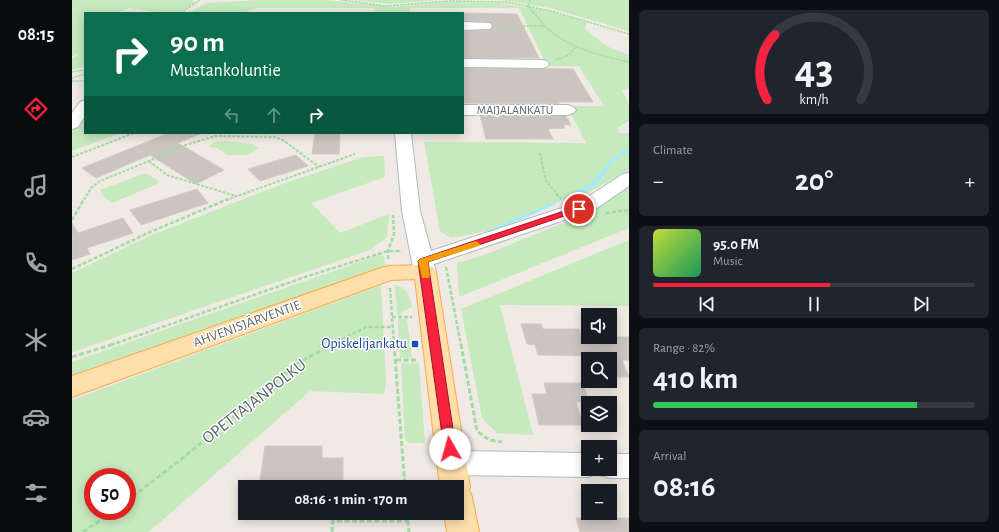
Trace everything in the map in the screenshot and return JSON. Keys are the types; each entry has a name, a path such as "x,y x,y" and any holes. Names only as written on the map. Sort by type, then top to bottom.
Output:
{"main road":[{"name":"AHVENISJÄRVENTIE","path":"72,388 389,273 424,266"},
{"path":"424,266 454,475"},
{"path":"461,520 463,532"}],"street":[{"path":"464,26 486,26"},
{"path":"464,63 542,64"},
{"path":"72,124 84,106"},
{"name":"MAIJALANKATU","path":"464,110 568,110"},
{"path":"403,134 411,211 424,266 443,255 571,212 595,201 629,178"},
{"path":"454,475 508,464 581,465"},
{"path":"617,466 629,466"}],"path":[{"path":"182,12 200,0"},
{"path":"341,0 392,6 451,1 487,1 528,6 559,13 629,34"},
{"path":"528,6 530,0"},
{"path":"528,6 544,26 561,40 575,48 629,62"},
{"path":"486,26 544,26"},
{"path":"542,64 569,56 575,48"},
{"path":"72,72 84,70"},
{"path":"72,80 84,74"},
{"path":"72,80 84,81"},
{"path":"72,157 131,134"},
{"path":"72,220 91,188 100,181 149,161 173,149 214,136 275,137 283,140 296,151 320,167"},
{"path":"540,153 546,181 571,212"},
{"path":"72,269 148,233 236,197 355,154"},
{"path":"149,161 167,175 236,197"},
{"path":"72,357 122,342 311,275 388,251 405,480"},
{"path":"443,255 478,431 489,440 505,442 508,464"},
{"path":"392,317 412,317"},
{"name":"OPETTAJANPOLKU","path":"136,494 184,457 298,363 366,327 394,327"},
{"path":"396,360 416,360"},
{"path":"83,532 101,520"},
{"path":"332,532 332,521 408,522 409,532"}],"green space":[{"path":"72,0 192,0 195,3 179,12 157,12 129,8 119,12 84,12 84,67 72,70 72,58 81,53 72,56"},
{"path":"263,0 326,0 392,7 450,2 498,3 548,11 583,21 587,23 585,29 606,46 629,55 629,88 622,90 629,104 629,121 617,128 620,133 629,133 629,170 575,200 563,200 484,232 450,238 440,231 424,142 586,143 567,106 604,106 579,66 547,66 519,8 410,8 410,12 376,12 375,8 257,8 245,12 191,12 206,3"},
{"path":"352,0 439,0 388,4"},
{"path":"501,0 629,0 629,31 550,8"},
{"path":"84,114 84,134 117,134 72,151 72,131"},
{"path":"226,141 252,144 259,148 248,155 227,155 217,148 209,147 214,142"},
{"path":"384,156 385,177 311,203 340,233 389,214 387,237 370,250 72,352 72,273 152,235 277,186 363,157"},
{"path":"145,173 156,179 159,183 113,203 103,196 100,190"},
{"path":"629,186 629,228 459,297 457,263 484,255 588,213"},
{"path":"629,240 629,306 500,305 533,435 497,433 482,418 461,309"},
{"path":"380,255 384,257 385,266 379,269 72,378 72,362"},
{"path":"381,285 386,383 384,394 310,391 149,532 72,532 72,400"},
{"path":"395,285 405,290 409,296 412,307 403,311 401,315 397,315"},
{"path":"398,319 407,319 412,358 400,358"},
{"path":"401,363 419,363 425,443 408,443 405,438"}],"building":[{"path":"464,13 517,14 539,58 464,58 464,31 490,30 493,27 490,22 464,21"},
{"path":"464,68 573,69 593,102 559,102 559,104 464,103"},
{"path":"480,116 566,116 571,125 563,125 565,128 548,129 553,139 486,139"},
{"path":"167,134 200,134 178,143 224,170 196,184 150,155 96,178 82,168"},
{"path":"315,134 340,134 339,154 312,154"},
{"path":"296,155 308,166 260,181 248,169"},
{"path":"197,189 208,203 141,225 130,210"},
{"path":"123,218 133,233 87,248 90,254 72,260 72,223 78,233"},
{"path":"521,324 541,324 543,329 579,329 581,344 617,344 617,337 629,337 629,360 622,360 629,377 617,377 617,352 581,352 581,356 538,355 535,345 527,344"},
{"path":"544,383 581,383 581,388 585,388 587,396 581,396 581,402 576,402 581,418 581,425 539,425 532,394 547,394"},
{"path":"265,446 322,446 322,458 343,458 343,480 260,480"},
{"path":"576,518 581,518 581,520 617,520 617,518 629,518 629,532 580,532"}],"waterway":[{"path":"566,199 594,184 611,162 629,148"},
{"path":"487,233 554,204"}],"slow traffic":[{"path":"426,276 423,261 476,244"}],"place":[{"name":"Opiskelijankatu","path":"415,344"}],"route":[{"path":"450,449 423,261 579,209"}]}
